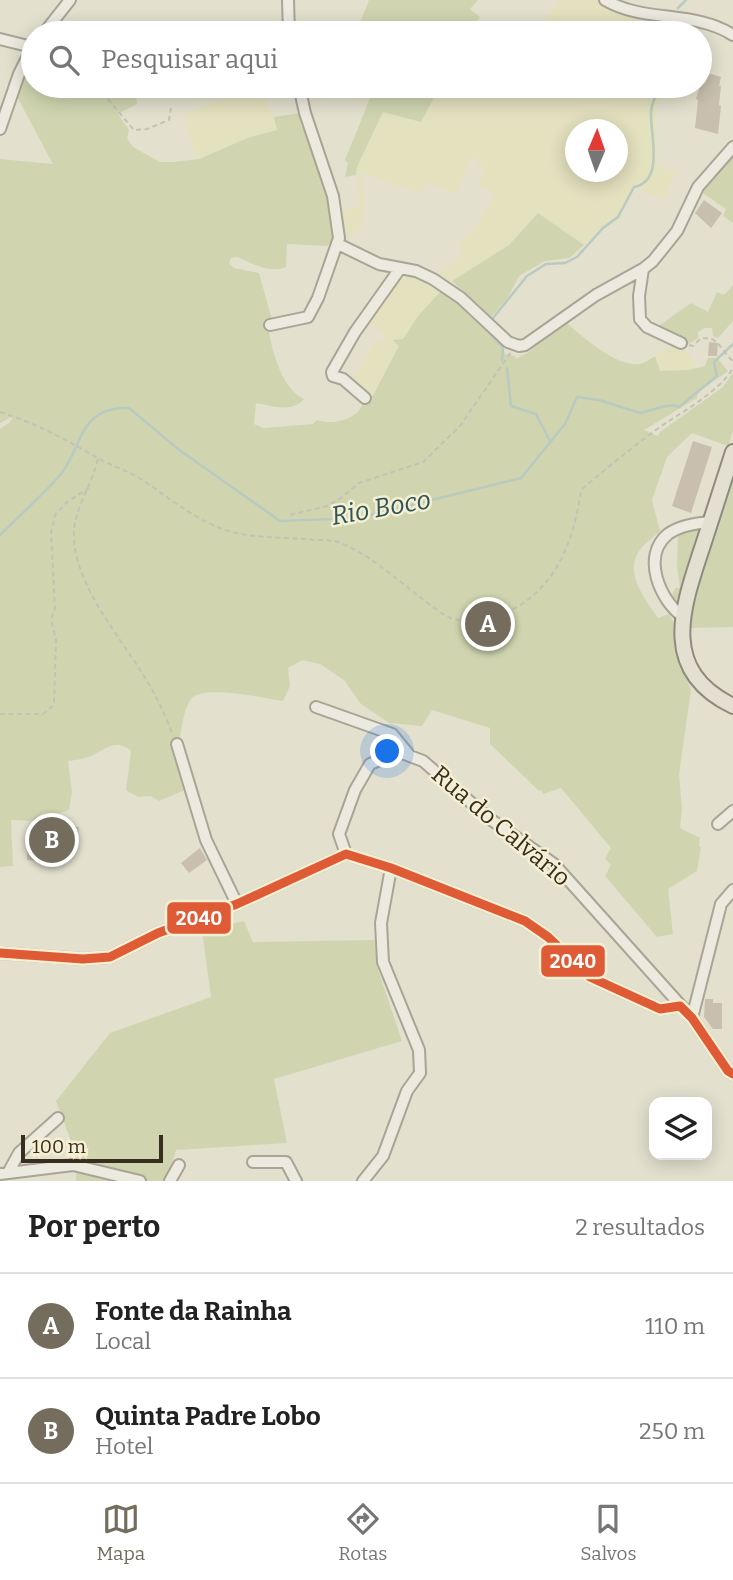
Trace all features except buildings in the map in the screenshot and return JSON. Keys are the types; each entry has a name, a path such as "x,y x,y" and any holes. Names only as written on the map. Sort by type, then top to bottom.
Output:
{"main road":[{"path":"733,452 682,616 682,638 686,657 699,680 715,696 733,706"}],"street":[{"path":"53,21 70,0"},
{"path":"288,0 289,21"},
{"path":"605,0 631,10 699,21"},
{"path":"712,24 733,35"},
{"path":"0,39 21,44"},
{"path":"0,129 21,70"},
{"path":"270,325 308,317 318,298 339,238 333,196 302,98"},
{"path":"338,244 379,264 399,270 416,271 448,288 503,338 514,345 525,345 596,295 643,269 677,231 698,187 733,147"},
{"path":"643,269 639,296 640,319 647,327 681,343"},
{"path":"365,398 343,379 333,376 332,372 355,332 399,270"},
{"path":"682,616 673,609 660,587 656,570 657,554 670,533 710,522"},
{"path":"316,707 392,734 411,757"},
{"path":"177,744 206,840 237,904"},
{"name":"Rua do Calvário","path":"346,855 339,834 355,789 370,764 399,752 423,761 490,818 554,864 692,1018 727,1071 733,1074"},
{"path":"718,824 733,811"},
{"path":"0,953 83,959 110,957 158,933 237,904 346,855 391,868 525,921 548,937 590,977 660,1009 680,1006"},
{"path":"363,1181 383,1156 407,1091 420,1073 419,1050 383,962 381,923 391,868"},
{"path":"692,1018 721,904 733,890"},
{"path":"4,1173 19,1153 58,1118"},
{"path":"253,1161 286,1162 296,1181"},
{"path":"4,1173 73,1165 140,1181"},
{"path":"170,1181 178,1165"}],"path":[{"path":"107,98 134,130 147,129 169,120 171,108"},
{"path":"681,343 693,346 700,339 707,337 719,342 733,361"},
{"path":"290,514 327,506 359,483 423,462 471,412 514,345"},
{"path":"0,412 49,430 98,458 130,472 181,507 225,530 248,535 338,542 384,568 451,618 473,622 492,619 512,611 543,588 557,567 576,521 581,490 609,465 708,392 729,375 733,368"},
{"path":"98,458 75,529 75,541 87,589 144,676 177,744"},
{"path":"0,714 43,714 54,705 55,640 51,620 55,608 51,533 55,515 67,502 89,488"}],"shaded area":[{"path":"560,0 594,0 622,14 678,21 544,21"},
{"path":"226,98 265,98 277,130 250,137 198,159 183,113"},
{"path":"434,98 660,98 656,109 657,166 677,172 664,200 634,187 616,224 609,219 584,245 538,213 509,245 449,283 438,275 463,255 457,245 477,225 495,193 478,186 484,167 477,165 478,159 471,157 457,194 427,183 422,194 362,173 365,216 348,241 341,212 359,206 357,167 383,112 421,122"},
{"path":"406,276 428,281 442,290 418,316 403,339 394,340 399,345 372,394 368,394 352,382 374,342 382,343 386,336 367,322 397,280"},
{"path":"669,347 683,349 691,356 697,368 660,371 655,356"}],"green space":[{"path":"369,0 478,0 470,9 480,17 477,21 361,21"},
{"path":"21,84 21,98 136,98 137,104 118,114 129,130 127,138 133,147 160,162 199,159 250,137 277,130 274,117 300,113 301,126 327,192 334,237 327,246 287,244 286,267 280,269 254,265 237,257 231,258 229,263 234,268 259,273 272,320 267,320 278,364 289,385 304,399 288,407 256,403 254,424 263,428 313,424 317,420 330,422 352,417 363,401 370,401 399,346 393,340 403,339 418,316 442,290 452,295 503,348 505,354 516,356 515,359 529,352 566,322 601,350 621,361 640,364 655,356 660,371 689,370 705,366 708,358 717,358 728,371 698,392 697,398 644,430 658,436 723,387 733,372 733,431 728,446 692,433 667,457 652,500 660,531 643,546 634,564 637,583 652,610 658,618 669,614 675,625 680,662 691,690 679,774 682,809 680,828 700,838 701,847 697,871 668,889 673,934 657,937 605,876 611,865 605,859 611,848 561,788 543,794 542,790 539,791 490,744 490,728 432,710 422,726 389,723 360,703 345,681 320,664 302,660 288,668 290,686 283,701 220,692 198,695 191,699 184,714 179,742 170,745 185,790 159,801 151,796 138,797 126,790 131,751 121,745 68,761 72,792 69,810 31,821 11,820 13,866 0,867 0,429 10,422 13,416 0,423 0,159 53,164 16,95"},
{"path":"370,98 434,98 421,122 383,112 357,167 356,175 345,177 348,163 345,160"},
{"path":"733,156 733,223 723,216 726,209 700,191"},
{"path":"538,213 584,245 569,258 545,261 519,276 508,297 491,317 452,281 509,245"},
{"path":"733,285 733,321 718,338 713,336 712,328 705,328 698,332 698,338 689,344 657,327 691,303 708,312 717,292 724,295"},
{"path":"733,473 733,627 688,628 686,605"},
{"path":"698,529 699,536 680,599 675,602 668,596 672,596 675,588 680,588 677,566 678,535"},
{"path":"244,921 253,942 374,940 378,970 402,1041 274,1079 287,1143 176,1150 167,1181 76,1181 77,1157 56,1101 110,1033 211,997 202,931"}],"waterway":[{"path":"678,8 686,0"},
{"path":"493,318 527,276 546,264 565,263 577,257 603,228 618,217 634,187 644,183 650,176 654,156 651,112 654,98"},
{"path":"483,326 503,348 502,360"},
{"name":"Rio Boco","path":"0,535 61,474 91,421 113,409 129,408 178,449 280,521 358,518 521,478 565,424 577,397 599,400 640,413 673,405 679,407 717,376 714,362 733,344"},
{"path":"507,368 511,406 536,414 550,441"}],"transit line":[{"name":"2040","path":"0,953 83,959 110,957 158,933 237,904 346,854 391,868 525,921 548,937 590,977 660,1009 680,1006 733,1074"}],"place":[{"name":"Fonte da Rainha","path":"488,624"},
{"name":"Quinta Padre Lobo","path":"52,840"}]}
